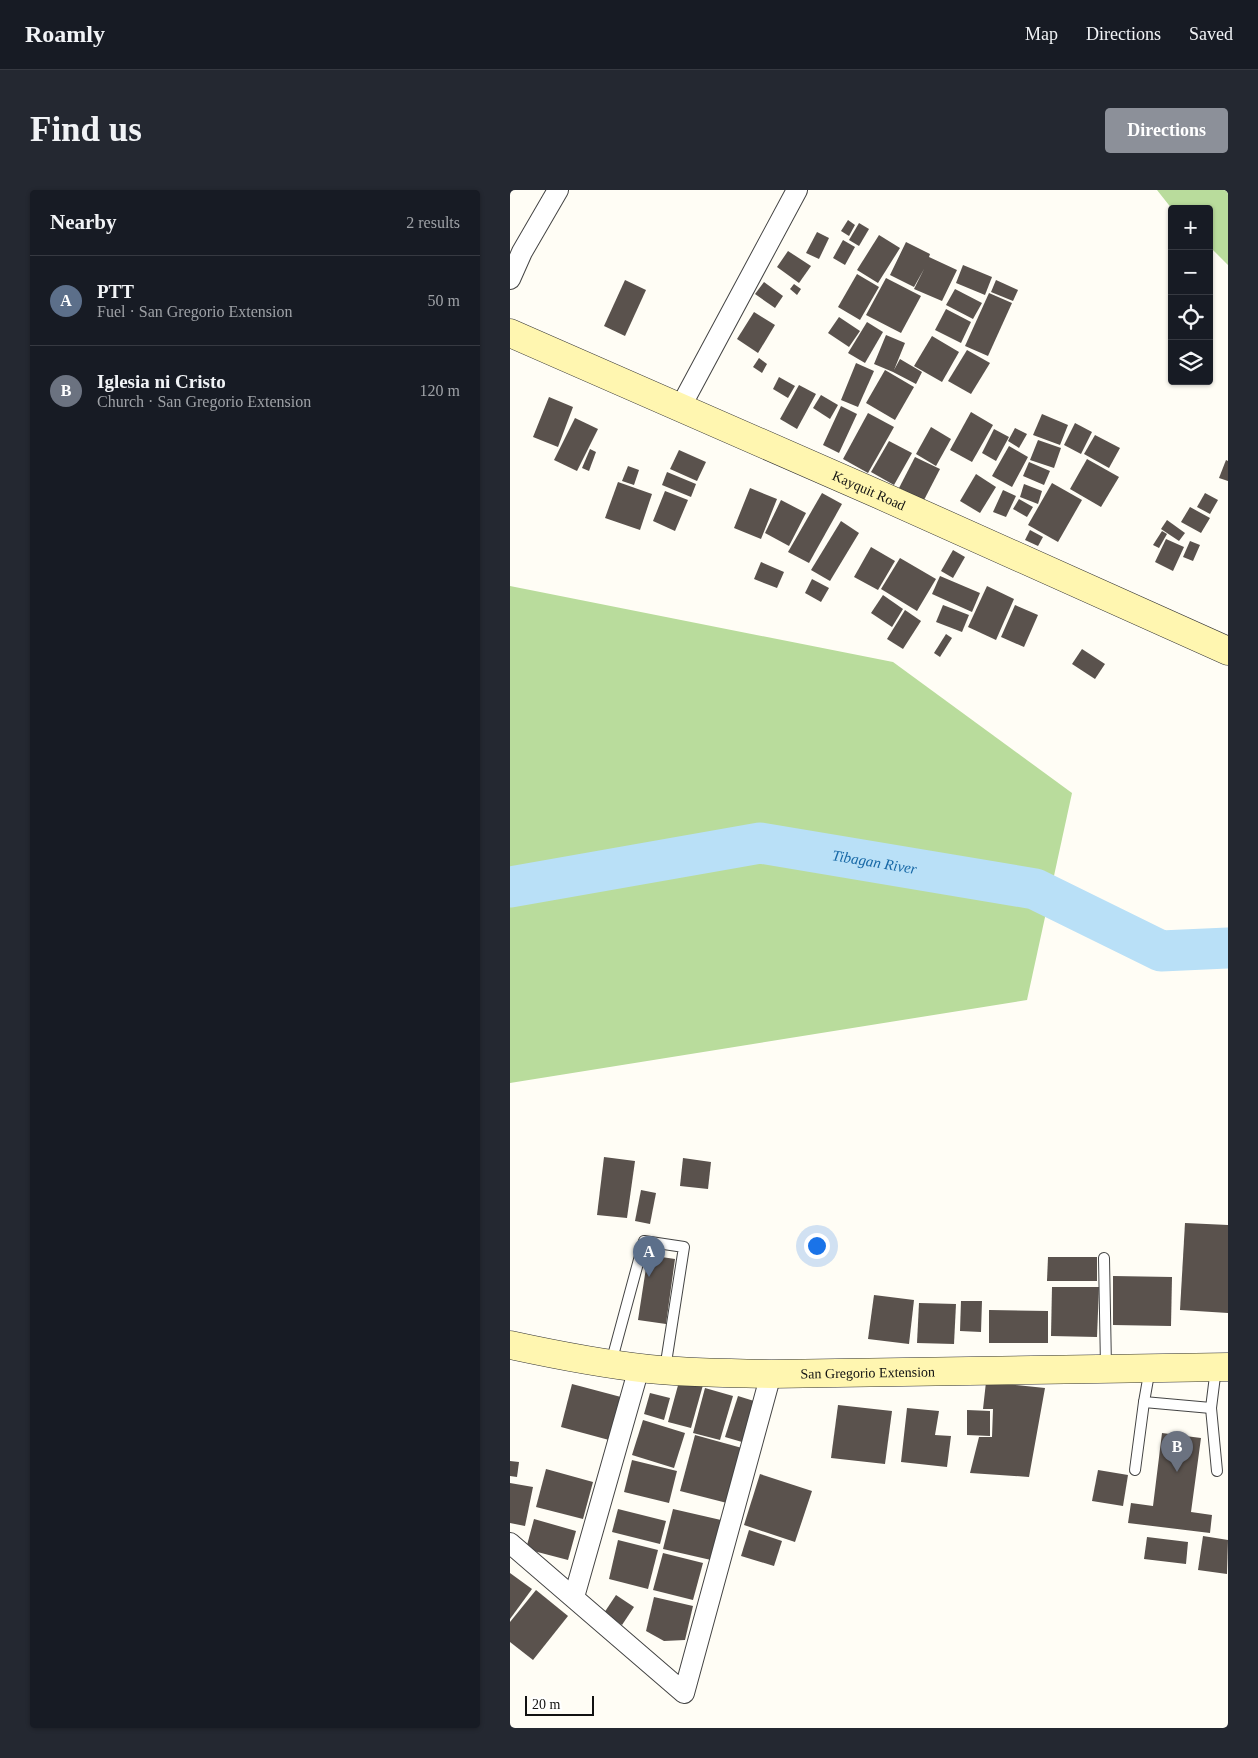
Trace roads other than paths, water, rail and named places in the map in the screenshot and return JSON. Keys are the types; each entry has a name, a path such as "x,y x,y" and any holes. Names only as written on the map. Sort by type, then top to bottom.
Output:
{"street":[{"path":"510,279 522,252 558,190"},
{"path":"681,406 797,190"},
{"name":"Kayquit Road","path":"510,333 681,406 1228,651"},
{"name":"San Gregorio Extension","path":"510,1345 611,1364 652,1369 771,1374 1222,1367"},
{"path":"574,1597 652,1369"},
{"path":"510,1543 684,1693 771,1374"}],"lane":[{"path":"611,1364 644,1241 684,1247 652,1369"},
{"path":"1104,1258 1106,1368"},
{"path":"1217,1471 1211,1408 1222,1367"},
{"path":"1135,1470 1150,1368"},
{"path":"1144,1402 1211,1408"}],"waterway":[{"name":"Tibagan River","path":"510,887 760,843 1035,889 1161,951 1228,948"}],"place":[{"name":"PTT","path":"649,1277"},
{"name":"Iglesia ni Cristo","path":"1177,1472"}]}
